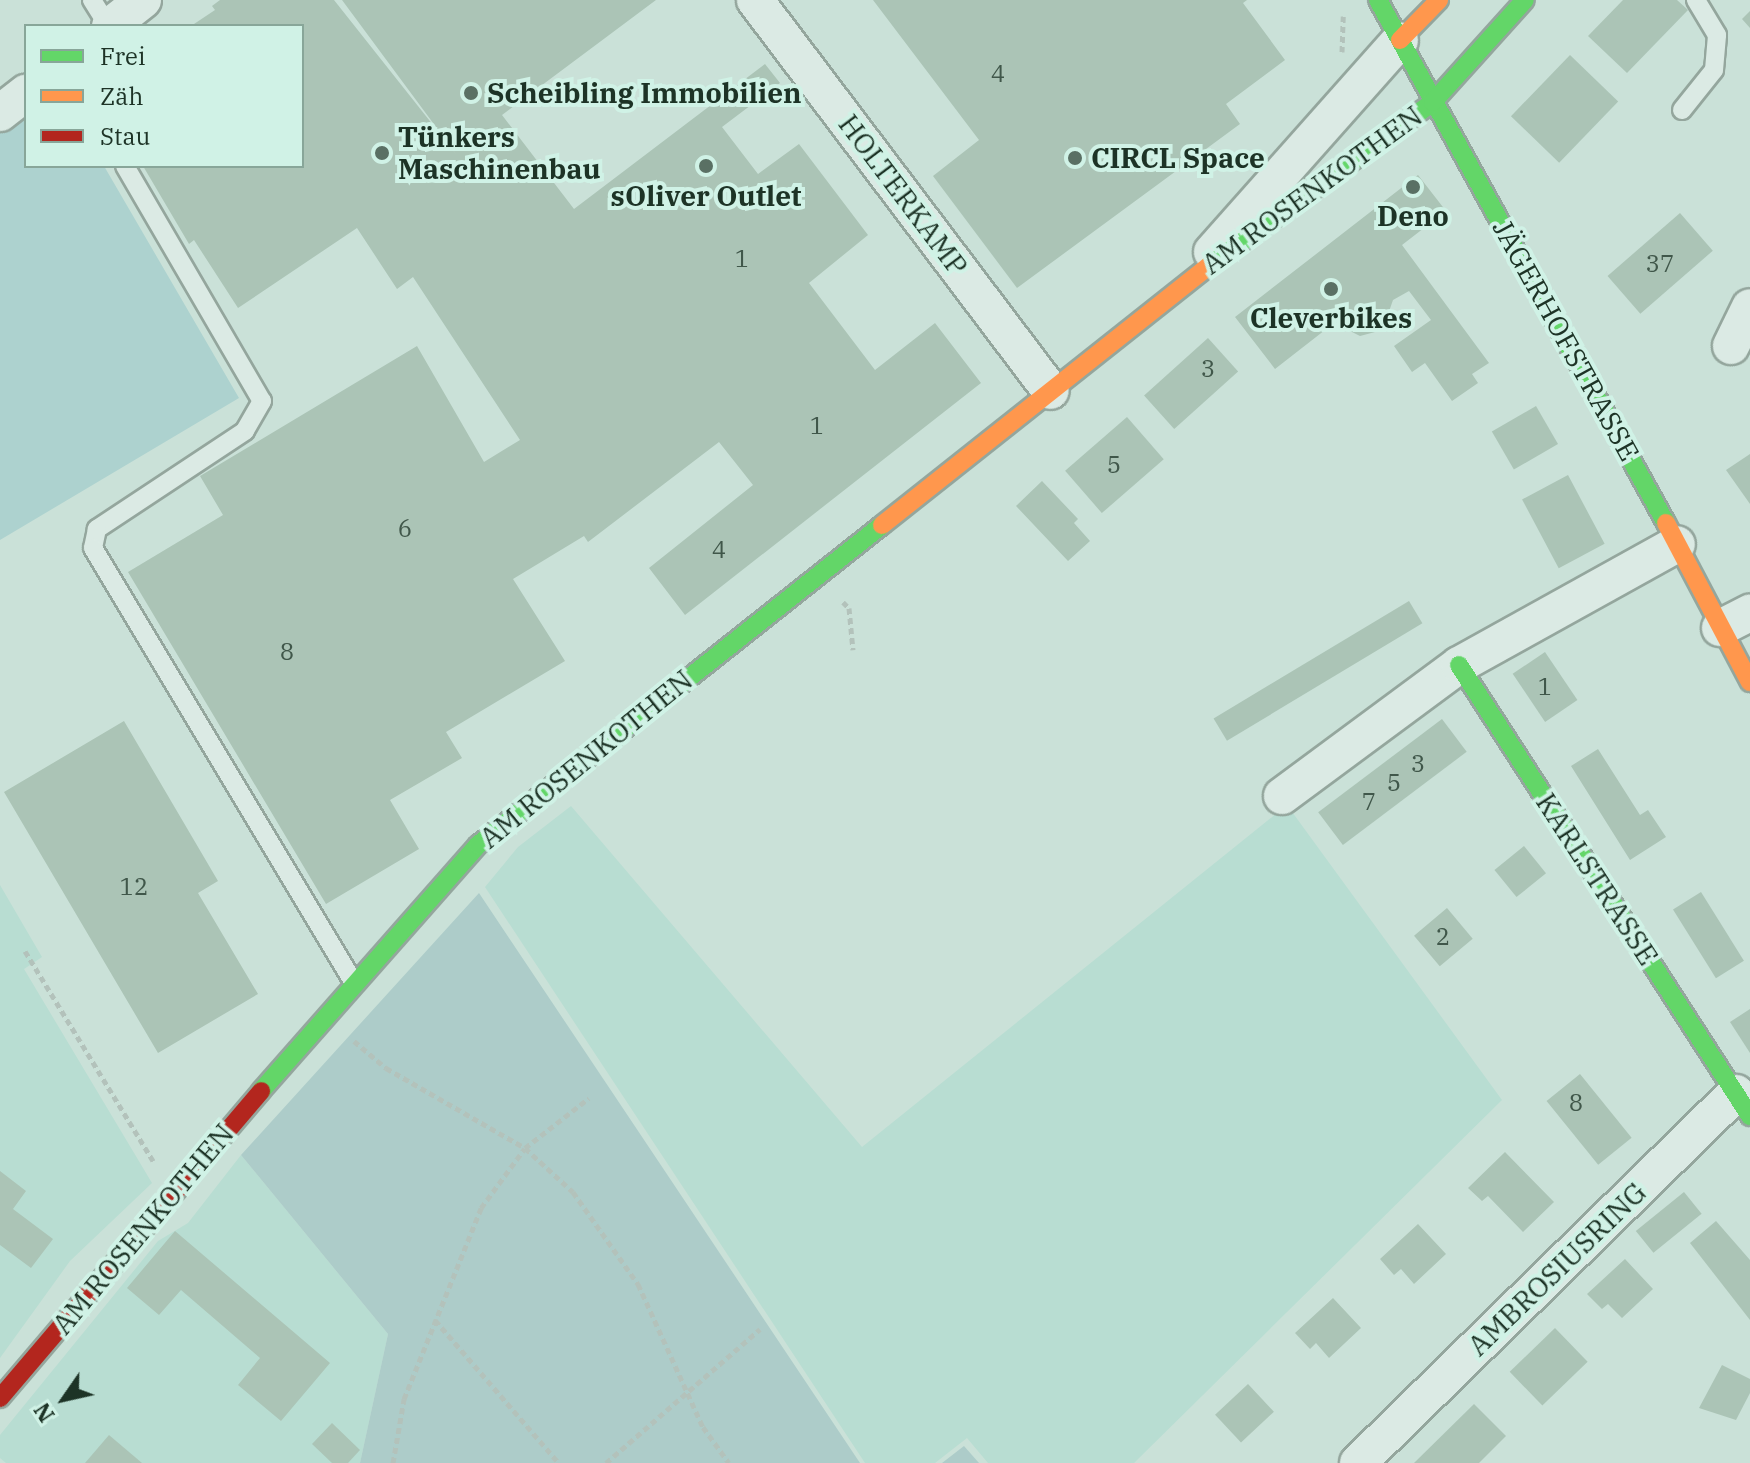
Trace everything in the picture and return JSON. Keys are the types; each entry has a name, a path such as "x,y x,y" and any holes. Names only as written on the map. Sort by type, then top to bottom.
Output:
{"street":[{"path":"112,24 143,0"},
{"name":"HOLTERKAMP","path":"755,0 1051,391"},
{"name":"JÄGERHOFSTRASSE","path":"1378,0 1677,544 1735,620 1750,682"},
{"path":"1400,40 1439,0"},
{"name":"AM ROSENKOTHEN","path":"0,1398 323,1017 478,845 521,807 1192,278 1433,102 1525,0"},
{"name":"AM ROSENKOTHEN","path":"1192,278 1248,206 1400,40"},
{"path":"0,113 24,95"},
{"path":"1731,346 1750,307"},
{"path":"1282,796 1459,665 1677,544"},
{"name":"KARLSTRASSE","path":"1459,665 1743,1105"},
{"name":"AMBROSIUSRING","path":"1358,1463 1743,1105"}],"lane":[{"path":"92,0 108,24"},
{"path":"1682,110 1714,70 1717,35 1696,0"},
{"path":"126,168 262,401 245,431 97,529 93,548 354,983"}],"path":[{"path":"816,577 849,608 853,650"},
{"path":"25,951 172,1192"},
{"path":"323,1017 386,1068 525,1148 573,1192 615,1247 655,1320 686,1394 729,1463"},
{"path":"393,1463 404,1399 481,1208 525,1148 589,1098"},
{"path":"435,1320 559,1463"},
{"path":"606,1463 760,1329"}],"shaded area":[{"path":"24,115 24,168 105,168 239,398 0,540 0,132"},
{"path":"1287,805 1502,1100 1134,1463 988,1463 967,1438 935,1463 865,1463 485,887 518,847 571,806 862,1147"},
{"path":"0,885 42,957 24,969 152,1183 70,1261 0,1358"},
{"path":"479,893 860,1463 360,1463 388,1334 241,1155"},
{"path":"241,1155 388,1334 360,1463 6,1463 0,1458 0,1435 158,1241 188,1223"},
{"path":"964,1446 979,1463 942,1463"}],"building":[{"path":"220,0 334,0 456,154 342,0 656,0 502,115 574,209 765,64 780,83 722,127 758,174 799,144 868,235 809,283 875,370 935,323 981,383 685,615 649,568 753,485 719,442 588,542 584,536 513,579 565,661 446,732 462,758 390,800 419,849 326,904 128,572 223,515 200,476 417,346 484,462 520,440 413,277 397,289 357,228 238,308 194,240 189,244 144,168 304,168 304,24 194,24 215,10 212,6"},
{"path":"873,0 1247,0 1243,3 1285,60 1226,104 1240,124 1017,288 933,176 979,140"},
{"path":"1623,0 1677,0 1688,10 1627,73 1588,36"},
{"path":"1750,11 1750,28 1742,19"},
{"path":"1570,55 1618,102 1559,163 1511,116"},
{"name":"Cleverbikes","path":"1418,175 1446,211 1402,245 1489,363 1472,374 1478,383 1452,401 1425,363 1412,372 1394,346 1431,320 1409,291 1393,300 1385,323 1375,332 1360,336 1334,323 1275,369 1235,317"},
{"path":"1680,213 1713,251 1640,314 1608,276"},
{"path":"1208,338 1238,371 1174,429 1144,396"},
{"path":"1536,406 1558,444 1514,470 1492,432"},
{"path":"1127,417 1164,459 1102,513 1065,471"},
{"path":"1750,454 1750,504 1726,470"},
{"path":"1568,475 1605,544 1559,568 1522,499"},
{"path":"1042,481 1078,519 1074,523 1090,541 1068,561 1016,506"},
{"path":"1409,601 1422,623 1227,741 1214,718"},
{"path":"1545,652 1577,700 1545,722 1513,674"},
{"path":"1442,719 1467,752 1343,845 1318,812"},
{"path":"124,721 218,881 198,893 258,994 158,1053 4,792"},
{"path":"1598,749 1640,815 1648,810 1666,837 1630,860 1571,766"},
{"path":"1524,846 1546,873 1516,897 1494,870"},
{"path":"1701,892 1744,961 1716,978 1673,909"},
{"path":"1447,908 1473,939 1440,966 1414,936"},
{"path":"1750,1009 1750,1053 1730,1022"},
{"path":"1580,1074 1632,1138 1598,1165 1547,1101"},
{"path":"1505,1152 1554,1202 1523,1232 1488,1196 1482,1201 1468,1188"},
{"path":"0,1171 26,1191 13,1209 53,1239 31,1268 0,1245"},
{"path":"1684,1192 1702,1214 1653,1253 1636,1231"},
{"path":"1716,1221 1750,1260 1750,1320 1690,1243"},
{"path":"1418,1224 1446,1254 1414,1284 1401,1269 1394,1275 1380,1259"},
{"path":"175,1231 330,1363 281,1421 238,1385 260,1358 181,1290 159,1315 127,1288"},
{"path":"1625,1259 1653,1289 1622,1318 1608,1304 1602,1309 1587,1294"},
{"path":"1333,1298 1361,1328 1329,1358 1316,1343 1310,1349 1295,1333"},
{"path":"1555,1328 1588,1362 1542,1406 1510,1372"},
{"path":"1722,1365 1750,1379 1750,1393 1736,1420 1699,1408"},
{"path":"1248,1384 1274,1412 1241,1442 1215,1415"},
{"path":"1474,1404 1506,1436 1479,1463 1414,1463"},
{"path":"332,1423 360,1450 348,1463 332,1463 312,1444"},
{"path":"109,1435 142,1463 85,1463"}],"traffic: fast":[{"path":"1378,0 1666,523"},
{"path":"1209,266 1433,102 1525,0"},
{"path":"261,1091 478,845 882,525"},
{"path":"1459,665 1750,1116"}],"traffic: slow":[{"path":"1400,40 1439,0"},
{"path":"882,525 1209,266"},
{"path":"1666,523 1750,682"}],"traffic: jam":[{"path":"0,1398 261,1091"}],"place":[{"name":"Scheibling Immobilien","path":"471,93"},
{"name":"Tünkers Maschinenbau","path":"382,153"},
{"name":"CIRCL Space","path":"1075,158"},
{"name":"sOliver Outlet","path":"706,166"},
{"name":"Deno","path":"1413,187"},
{"name":"Cleverbikes","path":"1331,289"}]}
